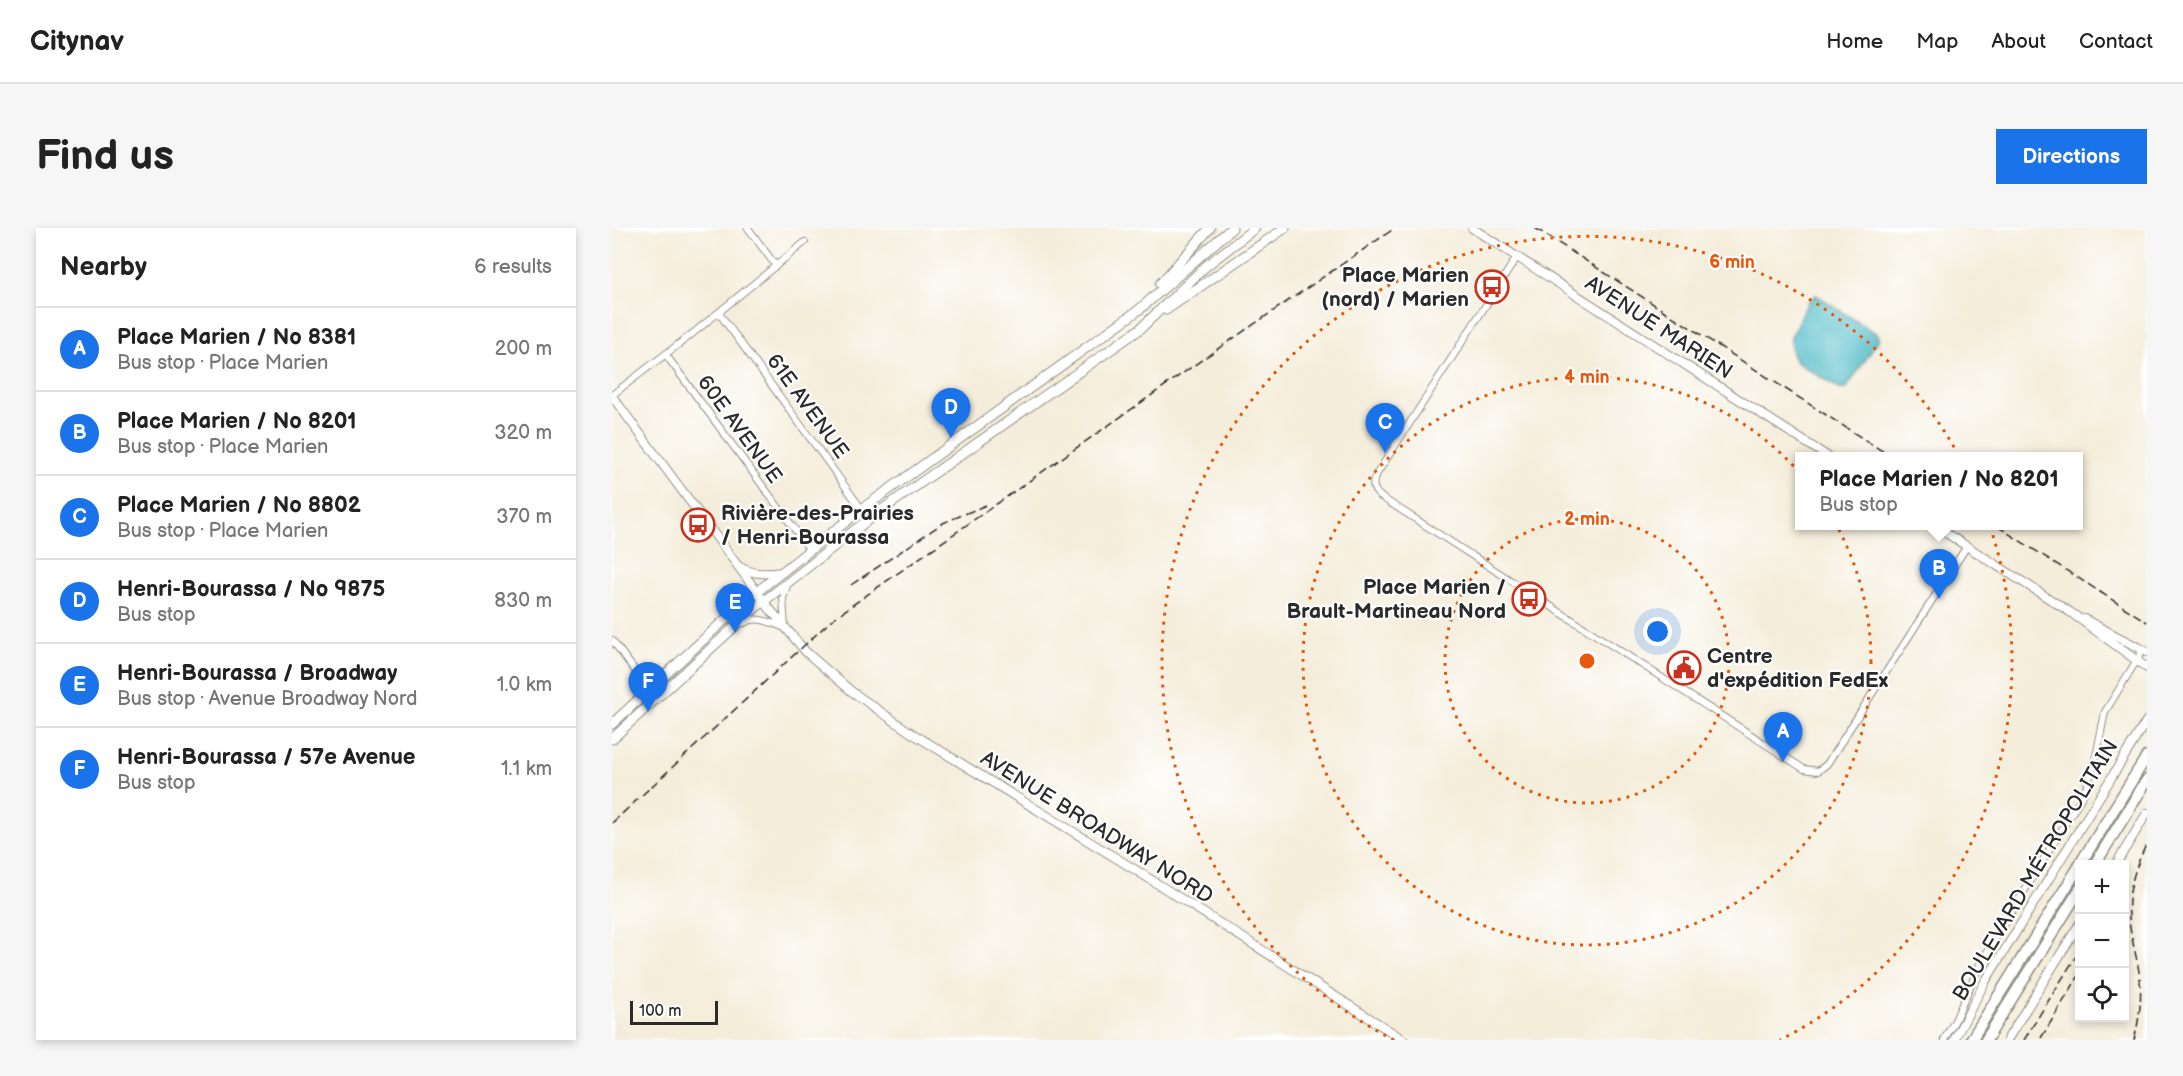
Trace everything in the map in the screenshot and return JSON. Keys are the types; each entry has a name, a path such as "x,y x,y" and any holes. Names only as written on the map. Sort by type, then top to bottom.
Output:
{"highway":[{"path":"2083,860 2147,756"},
{"path":"2097,860 2147,780"},
{"path":"1971,1040 2075,873"},
{"path":"1986,1040 2075,895"}],"main road":[{"path":"1140,309 1210,228"},
{"path":"612,724 756,593 862,509 1140,309 1232,228"},
{"path":"1140,328 1206,266 1255,228"},
{"path":"612,739 763,602 869,519 1285,228"}],"street":[{"path":"748,228 776,266"},
{"name":"AVENUE MARIEN","path":"1472,228 1821,452"},
{"path":"612,396 806,242"},
{"path":"1517,257 1376,475 1373,486 1381,497 1592,634 1806,770 1818,771 1829,762 1967,546"},
{"name":"61E AVENUE","path":"718,313 869,519"},
{"name":"60E AVENUE","path":"666,355 810,550"},
{"name":"AVENUE BROADWAY NORD","path":"612,396 763,602 827,671 859,698 1404,1040"},
{"path":"1943,530 2070,612 2147,668"},
{"path":"734,563 747,572 783,572"},
{"path":"785,628 783,598 792,579"},
{"path":"2070,612 2145,651"},
{"name":"AVENUE BROADWAY NORD","path":"721,638 748,620 758,619 785,628"},
{"path":"612,640 656,698"},
{"name":"BOULEVARD MÉTROPOLITAIN","path":"1944,1040 1981,962 2080,800 2093,768 2105,712 2136,661 2145,651"},
{"name":"BOULEVARD MÉTROPOLITAIN","path":"1954,1040 1985,982 2147,720"},
{"path":"2118,860 2147,813"},
{"path":"2007,1040 2075,930"}],"water":[{"path":"1816,295 1878,335 1878,341 1846,389 1840,389 1796,362 1792,354 1790,339 1809,300"}],"railway":[{"path":"612,823 834,618 1206,357 1395,228"},
{"path":"1535,228 1884,452"},
{"path":"851,585 943,523 986,505"},
{"path":"2003,530 2147,622"},
{"path":"2134,1040 2141,991 2130,926 2129,896 2139,860 2147,843"},
{"path":"2024,1040 2075,958"},
{"path":"2041,1038 2075,982"}],"place":[{"name":"Place Marien (nord) / Marien","path":"1492,287"},
{"name":"Henri-Bourassa / No 9875","path":"951,438"},
{"name":"Place Marien / No 8802","path":"1385,453"},
{"name":"Rivière-des-Prairies / Henri-Bourassa","path":"698,525"},
{"name":"Place Marien / Brault-Martineau Nord","path":"1529,599"},
{"name":"Place Marien / No 8201","path":"1939,599"},
{"name":"Henri-Bourassa / Broadway","path":"735,633"},
{"name":"Centre d'expédition FedEx","path":"1684,668"},
{"name":"Henri-Bourassa / 57e Avenue","path":"648,712"},
{"name":"Place Marien / No 8381","path":"1783,762"}]}
